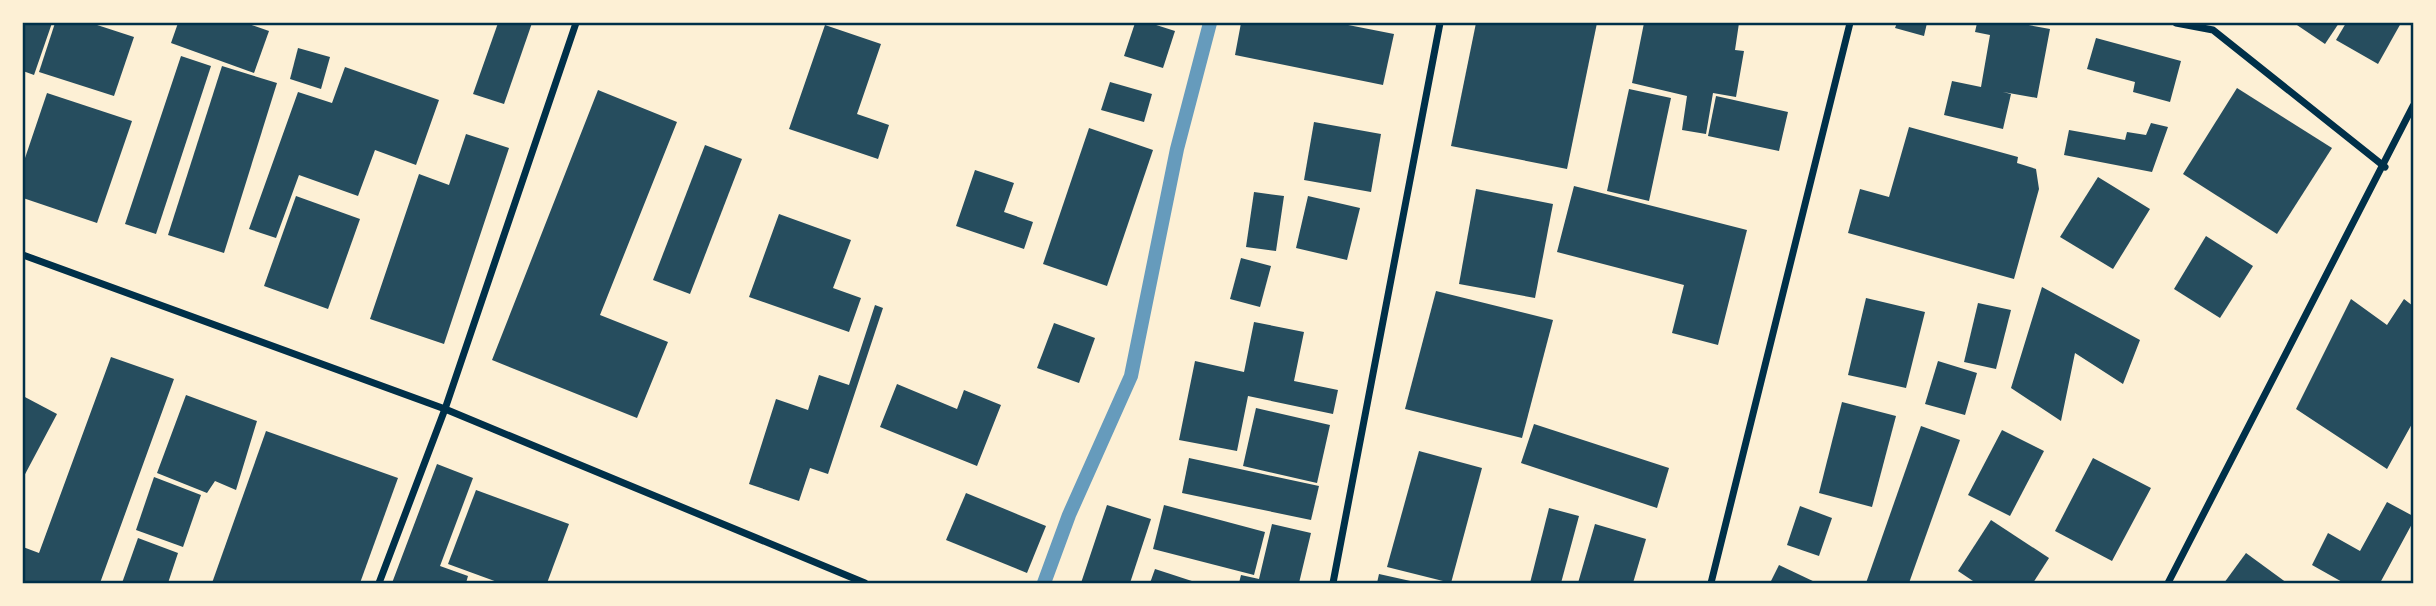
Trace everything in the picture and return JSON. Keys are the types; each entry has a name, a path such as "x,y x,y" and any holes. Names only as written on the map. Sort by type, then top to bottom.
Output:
{"street":[{"path":"379,583 445,409 576,23"},
{"path":"1333,583 1440,23"},
{"path":"1711,583 1850,23"},
{"path":"2176,23 2215,27 2385,167"},
{"path":"2168,583 2385,167 2413,106"},
{"path":"23,255 445,409 865,583"}],"building":[{"path":"23,23 52,23 34,75 23,71"},
{"path":"55,23 91,23 134,37 114,96 39,72"},
{"path":"178,23 246,23 269,31 254,73 171,43"},
{"path":"498,23 532,23 504,104 473,94"},
{"path":"1135,23 1150,23 1175,31 1163,68 1124,56"},
{"path":"1241,23 1338,23 1394,34 1383,85 1235,55"},
{"path":"1476,23 1597,23 1567,169 1451,146"},
{"path":"1644,23 1739,23 1735,50 1744,51 1736,97 1713,93 1706,134 1682,130 1687,96 1632,83"},
{"path":"1897,23 1927,23 1924,36 1895,28"},
{"path":"1977,23 2018,23 2050,29 2037,98 2003,92 2011,94 2003,129 1944,115 1952,81 1981,87 1990,35 1975,32"},
{"path":"2294,23 2339,23 2325,44"},
{"path":"2346,23 2401,23 2378,64 2336,40"},
{"path":"825,25 881,44 857,114 889,125 878,159 789,129"},
{"path":"2096,38 2181,61 2170,102 2133,92 2135,82 2087,69"},
{"path":"298,48 330,57 321,89 290,79"},
{"path":"181,56 211,66 156,234 125,224"},
{"path":"222,66 277,83 224,253 168,235"},
{"path":"345,67 439,100 416,165 375,150 358,196 299,175 276,238 249,229 298,92 332,103"},
{"path":"1110,82 1152,94 1144,122 1101,110"},
{"path":"2237,88 2332,148 2277,234 2183,174"},
{"path":"1629,89 1671,98 1649,201 1607,191"},
{"path":"598,90 677,122 600,315 668,342 637,418 492,360"},
{"path":"47,93 132,121 97,223 23,198 23,164"},
{"path":"1716,96 1788,112 1779,151 1708,136"},
{"path":"1314,122 1381,134 1371,192 1304,180"},
{"path":"2151,123 2168,127 2152,172 2064,155 2069,130 2125,140 2127,132 2146,135"},
{"path":"1909,127 2018,157 2017,163 2036,169 2039,189 2014,279 1848,233 1860,189 1889,197"},
{"path":"1089,128 1153,150 1107,286 1043,264"},
{"path":"466,134 509,148 444,344 370,319 419,174 449,185"},
{"path":"705,145 742,159 690,294 653,280"},
{"path":"975,170 1014,183 1004,212 1033,222 1024,249 956,226"},
{"path":"2098,177 2150,209 2113,269 2060,237"},
{"path":"1574,186 1747,230 1718,345 1672,333 1684,285 1557,252"},
{"path":"1476,189 1553,204 1535,298 1459,284"},
{"path":"1254,192 1284,196 1276,251 1246,247"},
{"path":"296,196 360,219 328,309 264,286"},
{"path":"1308,196 1360,208 1347,260 1296,248"},
{"path":"779,214 851,240 833,288 861,298 849,332 749,297"},
{"path":"2206,236 2253,266 2220,318 2174,289"},
{"path":"1241,258 1271,266 1260,307 1230,299"},
{"path":"2042,287 2140,340 2123,384 2075,353 2061,421 2011,388"},
{"path":"1436,291 1553,320 1522,438 1405,409"},
{"path":"1866,298 1925,312 1906,388 1848,375"},
{"path":"2351,299 2387,325 2404,299 2413,306 2413,422 2387,469 2296,409"},
{"path":"1978,303 2011,310 1996,369 1964,362"},
{"path":"875,305 883,308 828,474 810,468 799,501 749,484 776,399 808,410 819,375 849,385"},
{"path":"1254,322 1304,332 1294,381 1338,390 1333,414 1248,396 1237,451 1179,440 1195,361 1244,372"},
{"path":"1054,323 1095,338 1079,383 1037,368"},
{"path":"111,357 174,379 100,583 23,583 23,547 39,553"},
{"path":"1938,361 1977,373 1965,415 1925,404"},
{"path":"897,384 957,409 964,390 1001,405 977,466 880,427"},
{"path":"186,395 257,421 236,490 215,481 207,493 157,473"},
{"path":"23,396 57,414 23,478"},
{"path":"1842,402 1896,416 1872,507 1819,493"},
{"path":"1256,408 1330,425 1317,483 1243,466"},
{"path":"1534,424 1669,468 1657,508 1521,463"},
{"path":"1921,426 1960,440 1909,583 1866,583"},
{"path":"2002,430 2044,451 2010,516 1968,495"},
{"path":"266,431 398,478 360,583 212,583"},
{"path":"1419,451 1482,468 1451,583 1387,567"},
{"path":"1189,458 1319,486 1311,520 1182,493"},
{"path":"2093,458 2151,488 2112,561 2055,531"},
{"path":"437,464 473,478 440,566 468,576 466,583 392,583"},
{"path":"154,477 201,495 183,547 136,530"},
{"path":"476,490 569,524 547,583 500,583 448,564"},
{"path":"966,493 1046,526 1027,573 946,540"},
{"path":"2387,502 2413,516 2413,522 2380,583 2344,583 2312,565 2328,533 2360,551"},
{"path":"1107,505 1151,519 1130,583 1081,583"},
{"path":"1164,505 1265,532 1254,575 1153,549"},
{"path":"1800,506 1832,518 1819,556 1787,545"},
{"path":"1549,508 1579,516 1561,583 1530,583"},
{"path":"1991,520 2049,558 2033,583 1976,583 1958,571"},
{"path":"1272,524 1311,533 1299,583 1239,583 1241,575 1259,579"},
{"path":"1595,524 1646,539 1633,583 1578,583"},
{"path":"138,538 178,553 168,583 122,583"},
{"path":"2246,553 2287,583 2224,583"},
{"path":"1779,565 1817,583 1770,583"},
{"path":"1155,569 1198,583 1150,583"},
{"path":"1379,574 1415,582 1415,583 1377,583"}],"waterway":[{"path":"1044,583 1069,515 1131,376 1177,149 1210,23"}]}
